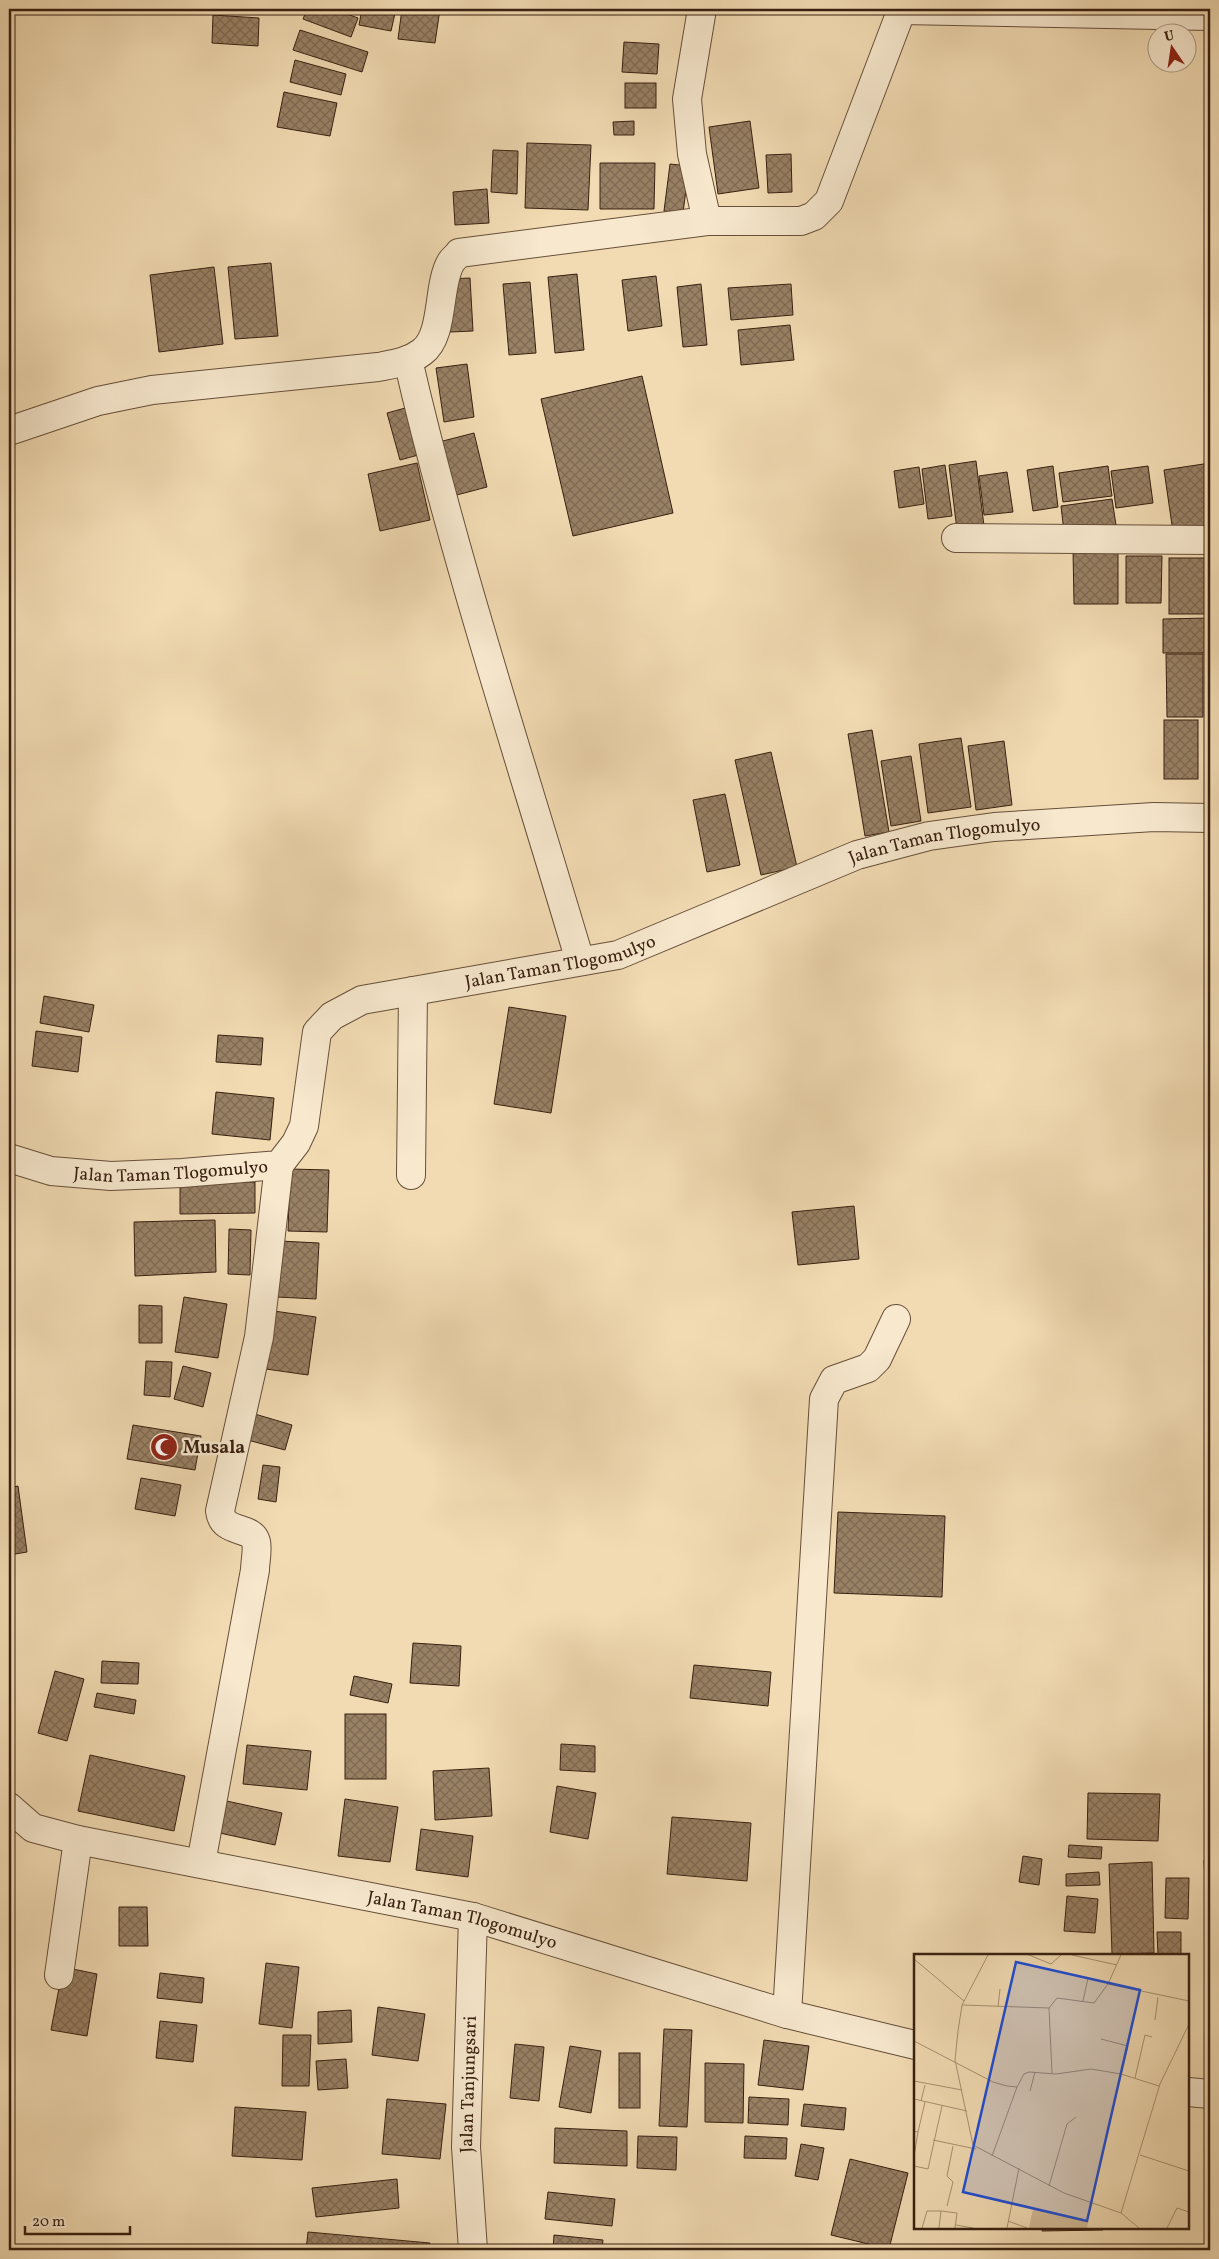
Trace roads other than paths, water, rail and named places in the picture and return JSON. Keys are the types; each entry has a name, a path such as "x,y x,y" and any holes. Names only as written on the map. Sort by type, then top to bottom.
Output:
{"street":[{"path":"702,9 687,99 692,154 707,220"},
{"path":"9,431 98,401 152,390 378,367 408,360 423,352 430,343 436,327 451,262 459,253 707,220 801,221 814,216 829,201 902,9 1210,16"},
{"path":"408,360 423,426 476,612 580,961"},
{"path":"956,538 1210,540"},
{"name":"Jalan Taman Tlogomulyo","path":"9,1158 51,1171 111,1176 182,1174 280,1165 296,1143 304,1126 316,1032 332,1016 362,1000 618,955 857,856 929,836 994,827 1154,818 1210,818"},
{"path":"411,1175 413,991"},
{"path":"201,1863 255,1570 256,1542 252,1536 228,1526 223,1520 220,1510 259,1337 280,1165"},
{"path":"787,2014 824,1399 834,1380 868,1368 877,1360 896,1319"},
{"name":"Jalan Taman Tlogomulyo","path":"9,1807 21,1830 201,1863 473,1917 787,2014 914,2045"},
{"path":"59,1975 78,1840"},
{"name":"Jalan Tanjungsari","path":"473,1917 466,2147 473,2250"},
{"path":"1189,2092 1210,2094"}],"place":[{"name":"Musala","path":"164,1447"}]}
